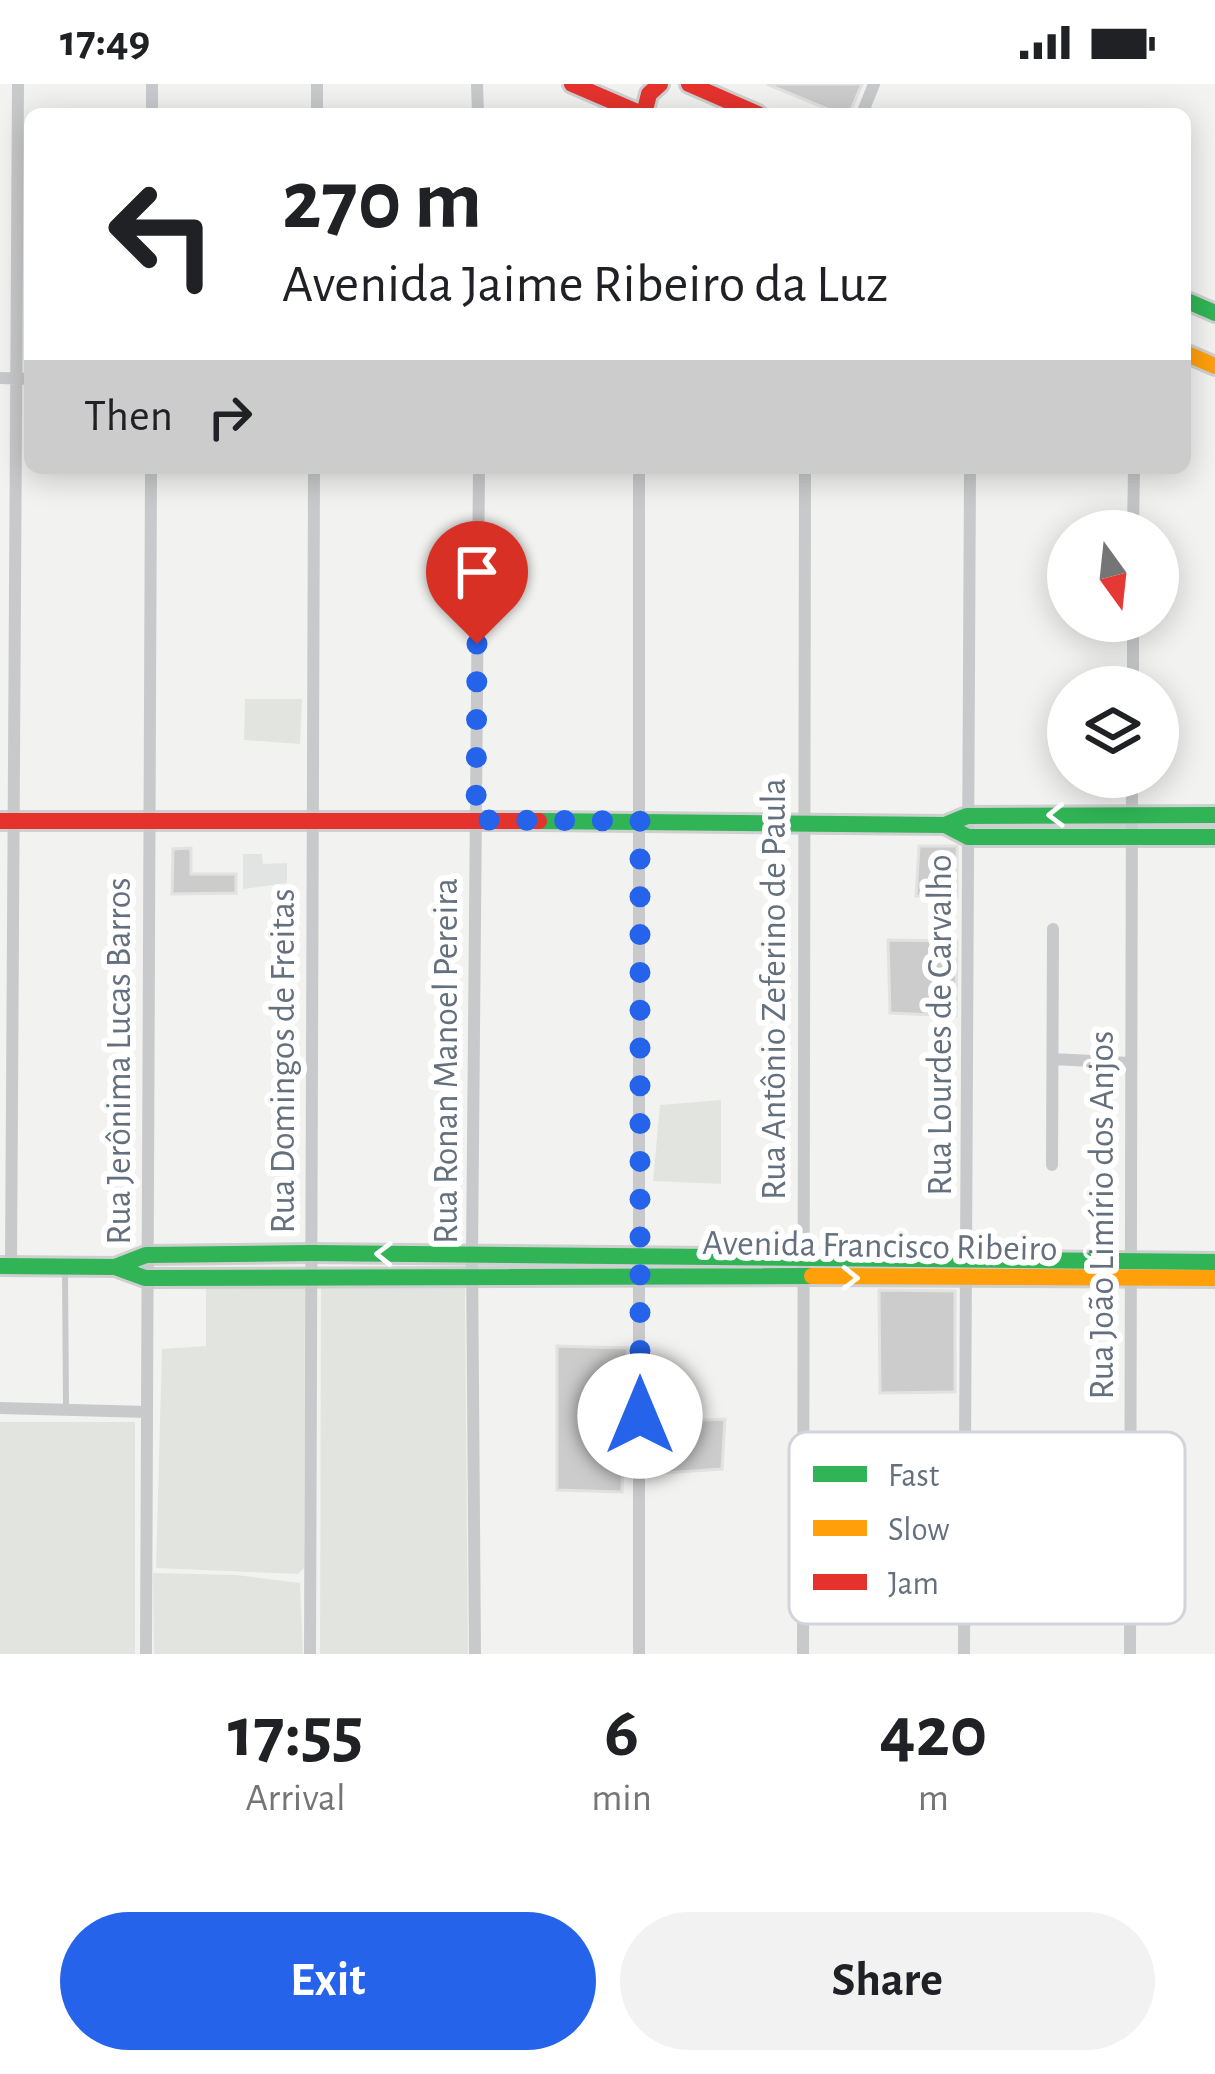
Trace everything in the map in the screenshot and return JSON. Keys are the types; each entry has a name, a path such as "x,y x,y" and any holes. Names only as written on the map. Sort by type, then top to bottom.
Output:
{"street":[{"path":"5,1266 7,821 23,379 18,84"},
{"path":"572,84 629,108"},
{"path":"689,84 744,108"},
{"path":"0,378 23,379"},
{"name":"Rua Jerônima Lucas Barros","path":"146,1654 152,474"},
{"name":"Rua Domingos de Freitas","path":"310,1654 314,474"},
{"name":"Rua Ronan Manoel Pereira","path":"475,1654 472,1264 478,474"},
{"path":"639,474 639,1654"},
{"name":"Rua Antônio Zeferino de Paula","path":"802,1432 805,474"},
{"name":"Rua Lourdes de Carvalho","path":"966,1432 970,474"},
{"path":"1133,510 1134,474"},
{"name":"Rua João Limírio dos Anjos","path":"1130,1432 1132,798"},
{"path":"7,821 945,825 968,816 1215,815"},
{"path":"945,825 968,837 1215,837"},
{"path":"1052,1165 1054,929"},
{"path":"1053,1059 1130,1063"},
{"name":"Avenida Francisco Ribeiro","path":"115,1267 146,1255 311,1252 472,1264"},
{"path":"219,1254 220,1276"},
{"name":"Avenida Francisco Ribeiro","path":"5,1266 115,1267 145,1278 801,1257 967,1271"},
{"name":"Avenida Francisco Ribeiro","path":"640,1264 801,1278 1130,1270 1215,1262"},
{"name":"Avenida Francisco Ribeiro","path":"1130,1270 1215,1279"},
{"path":"0,1408 147,1412"},
{"name":"Rua Antônio Zeferino de Paula","path":"803,1624 803,1654"},
{"name":"Rua Lourdes de Carvalho","path":"964,1624 964,1654"}],"lane":[{"path":"65,1266 66,1407"}],"shaded area":[{"path":"245,699 302,699 300,744 244,740"},
{"path":"243,854 262,854 263,864 287,863 287,883 243,889"},
{"path":"721,1100 721,1184 653,1181 660,1105"},
{"path":"305,1283 304,1568 298,1574 156,1568 162,1349 206,1346 206,1285"},
{"path":"465,1283 468,1654 320,1654 321,1284"},
{"path":"0,1422 135,1422 135,1654 0,1654"},
{"path":"153,1573 237,1575 300,1583 303,1654 154,1654"}],"building":[{"path":"767,84 862,84 852,108 825,108"},
{"path":"919,846 957,846 957,897 916,896"},
{"path":"191,848 191,874 236,874 236,893 172,894 173,849"},
{"path":"888,940 957,941 956,1016 890,1013"},
{"path":"879,1290 955,1291 955,1392 880,1393"},
{"path":"557,1346 628,1348 622,1492 557,1490"},
{"path":"725,1419 722,1469 651,1474 657,1422"}],"traffic: fast":[{"path":"1191,303 1215,313"},
{"path":"539,821 945,825 967,816 1215,815"},
{"path":"945,825 968,837 1215,837"},
{"path":"0,1266 115,1267 146,1255 311,1253 1215,1262"},
{"path":"115,1267 145,1278 812,1276"}],"traffic: slow":[{"path":"1191,356 1215,366"},
{"path":"812,1276 1215,1278"}],"traffic: jam":[{"path":"572,84 628,108"},
{"path":"646,108 649,94 660,84"},
{"path":"689,84 744,108"},
{"path":"0,821 539,821"}],"route":[{"path":"477,644 476,820 640,821 640,1416"}]}
